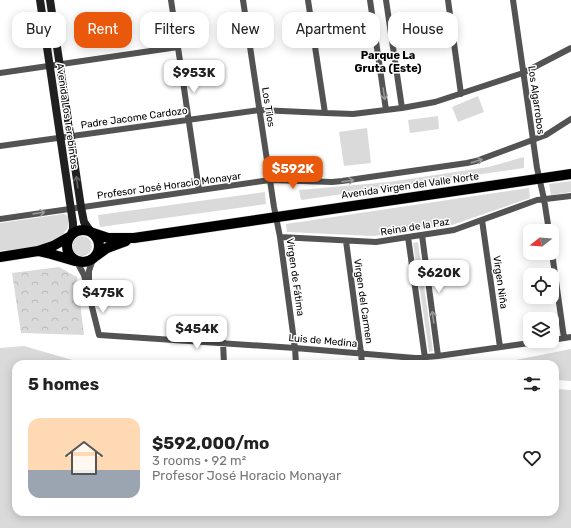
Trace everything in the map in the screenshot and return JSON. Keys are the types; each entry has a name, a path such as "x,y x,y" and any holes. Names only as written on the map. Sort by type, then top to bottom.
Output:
{"main road":[{"name":"Avenida Los Terebintos","path":"40,0 73,223 73,229 70,236"},
{"name":"Avenida Los Terebintos","path":"50,0 81,207 84,222 92,233"},
{"name":"Avenida Virgen del Valle Norte","path":"92,233 108,238 134,238 571,174"},
{"path":"0,257 38,251 53,246 70,236 75,231 80,230 86,230 92,233 96,237 99,247 94,258 85,262 38,251"},
{"path":"70,236 66,248 71,257 76,261"},
{"name":"Avenida Virgen del Valle Norte","path":"94,258 107,248 134,238"}],"street":[{"path":"171,0 173,12"},
{"name":"Los Tilos","path":"243,0 276,216"},
{"path":"308,0 325,113"},
{"path":"370,0 386,110"},
{"path":"386,0 402,108"},
{"path":"448,0 461,94"},
{"name":"Los Algarrobos","path":"513,0 533,141 548,224"},
{"path":"0,73 171,48"},
{"path":"178,48 199,190"},
{"name":"Padre Jacome Cardozo","path":"0,146 260,110 353,114 402,108 435,102 524,73 571,48"},
{"name":"Profesor José Horacio Monayar","path":"0,219 270,180 332,182 467,164 533,141 571,120"},
{"name":"Reina de la Paz","path":"280,237 376,242 454,230 537,200 571,196"},
{"name":"Virgen de Fátima","path":"276,216 296,360"},
{"name":"Virgen Niña","path":"482,220 500,347"},
{"path":"422,235 438,356"},
{"path":"408,237 425,358"},
{"name":"Virgen del Carmen","path":"346,241 362,360"},
{"path":"90,297 89,271 94,258"},
{"path":"553,260 564,338"},
{"path":"76,261 84,275 90,297"},
{"name":"Luis de Medina","path":"90,297 99,335 223,342 415,358 425,358 523,344"},
{"path":"559,339 571,337"},
{"path":"223,342 224,360"}],"green space":[{"path":"478,96 484,112 458,122 452,107"},
{"path":"438,116 439,129 410,133 408,120"},
{"path":"367,128 371,163 344,166 339,132"},
{"path":"524,157 524,168 301,200 299,190 389,182 488,167"},
{"path":"571,181 571,192 551,195 549,184"},
{"path":"529,188 530,198 452,225 373,236 287,232 286,224"},
{"path":"265,192 266,204 100,227 98,215"},
{"path":"63,214 68,216 69,225 62,236 56,240 32,247 0,251 0,223"},
{"path":"78,236 86,236 92,242 92,250 86,256 78,256 72,250 72,242"},
{"path":"418,242 433,351 429,352 413,243"},
{"path":"59,267 77,277 84,335 21,333 12,273"},
{"path":"24,346 72,360 12,360 12,516 559,516 559,389 571,390 571,528 0,528 0,348"},
{"path":"571,349 571,381 559,380 559,360 515,360"}],"district":[{"name":"Parque La Gruta (Este)","path":"388,61"}]}
